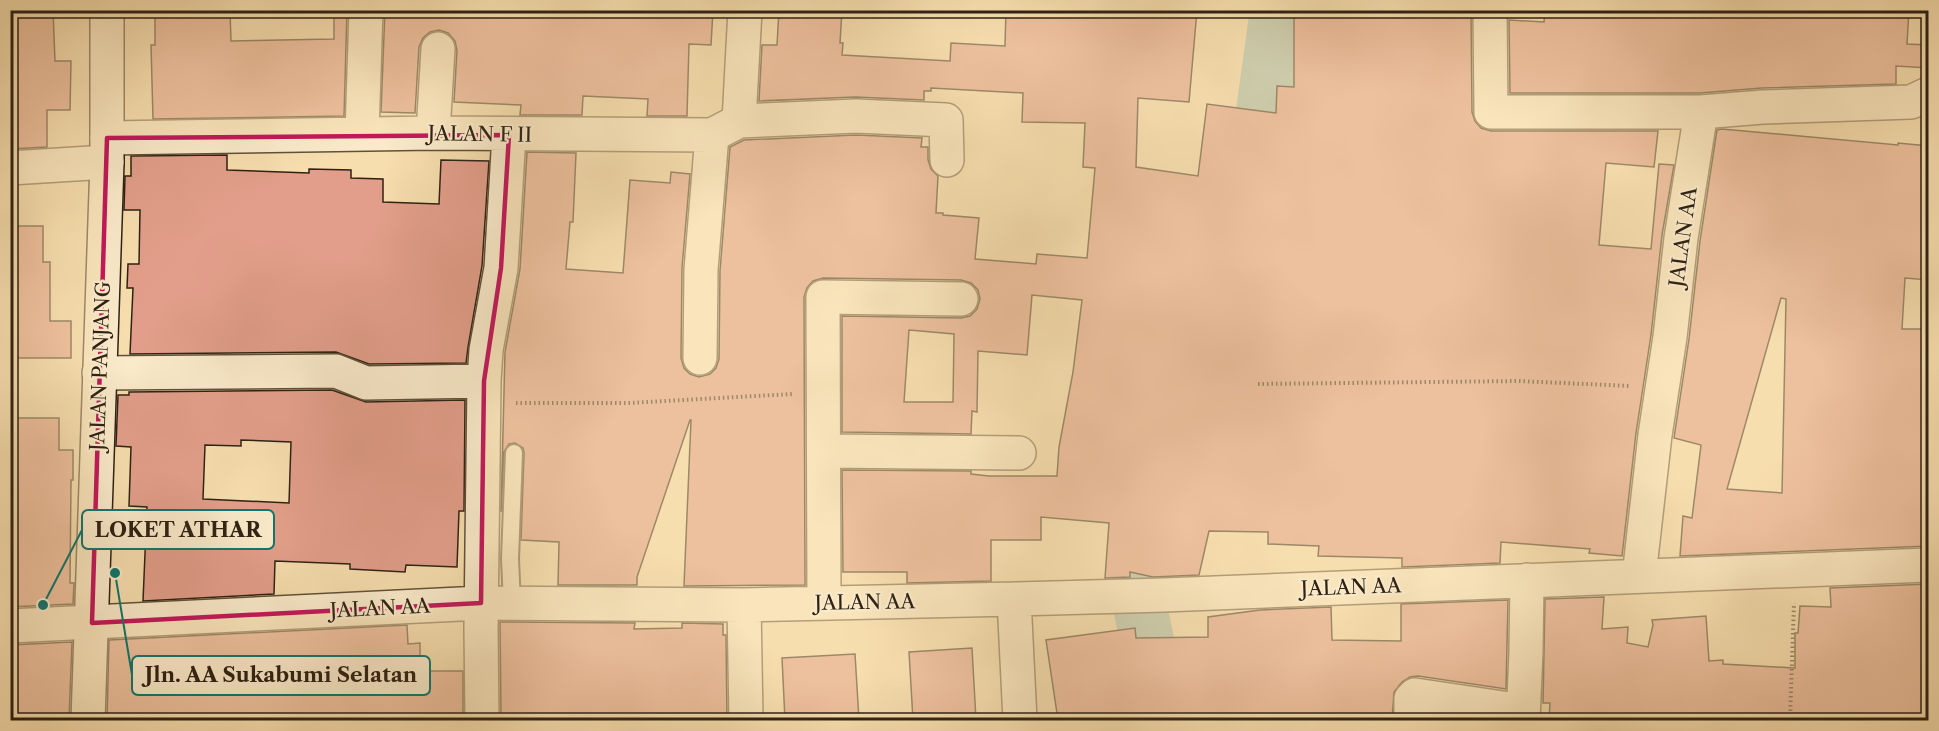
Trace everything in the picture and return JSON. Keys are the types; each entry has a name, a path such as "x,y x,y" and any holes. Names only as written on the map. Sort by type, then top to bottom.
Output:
{"street":[{"name":"JALAN PANJANG","path":"88,720 107,150 107,10"},
{"path":"362,134 366,10"},
{"path":"700,358 701,270 745,10"},
{"path":"1490,10 1491,112 1701,112 1762,107 1911,102 1929,94"},
{"path":"433,133 438,49"},
{"name":"JALAN AA","path":"1639,576 1681,238 1701,112"},
{"name":"JALAN F II","path":"10,168 107,150 362,134 508,135 726,128 856,116 946,120 947,160"},
{"path":"482,720 496,604 485,392 486,350 501,268 508,135"},
{"path":"824,603 825,451 822,391 824,297 961,299"},
{"path":"99,373 336,371 366,382 485,392"},
{"path":"825,451 1019,453"},
{"name":"JALAN AA","path":"10,626 496,604 744,605 1164,595 1929,565"},
{"path":"1411,720 1412,699 1415,695 1523,716 1527,580"},
{"path":"1014,599 1020,720"},
{"path":"744,605 746,720"}],"lane":[{"path":"496,604 510,560 514,453"}],"path":[{"path":"1258,384 1518,381 1662,387"},
{"path":"485,392 628,403 774,396"},
{"path":"1790,720 1795,569"}],"highlighted area":[{"path":"509,135 501,268 484,381 481,603 92,623 107,138"}],"building":[{"path":"10,10 53,10 55,61 71,61 70,110 47,110 47,147 10,149"},
{"path":"155,10 230,10 231,41 334,39 334,10 347,10 344,116 153,119 151,45 155,45"},
{"path":"385,10 713,10 711,45 689,44 687,116 647,116 648,99 583,96 582,115 520,115 521,105 454,102 457,50 455,41 448,33 439,30 430,32 423,38 419,47 415,113 381,112"},
{"path":"779,10 842,10 840,43 843,43 842,55 950,61 951,43 1005,46 1006,10 1197,10 1189,102 1138,98 1136,167 1198,176 1207,104 1276,113 1277,86 1294,87 1294,10 1471,10 1472,112 1481,128 1491,131 1658,131 1654,167 1606,163 1599,245 1651,249 1659,164 1674,165 1662,235 1622,556 1589,553 1590,549 1501,542 1500,563 1402,567 1402,558 1318,556 1319,546 1268,544 1268,532 1209,531 1199,575 1153,577 1130,572 1130,577 1105,578 1109,523 1041,517 1041,540 991,540 991,581 907,583 907,572 843,572 842,470 971,471 971,474 989,476 1057,476 1059,447 1073,372 1082,300 1032,295 1027,355 978,351 977,412 972,411 971,434 842,432 842,316 961,318 970,316 977,309 980,299 978,290 971,283 961,280 823,278 813,281 804,297 805,585 684,586 690,420 637,577 637,585 558,585 559,542 521,540 524,453 523,448 515,443 509,444 504,452 501,512 505,352 520,269 527,152 576,153 573,222 570,222 566,269 623,273 630,180 670,183 671,172 690,174 682,268 681,358 684,368 690,374 699,377 710,374 716,368 719,359 720,271 730,147 744,140 856,135 922,138 921,147 928,147 931,169 938,176 936,213 979,218 975,259 1036,264 1037,254 1087,258 1095,168 1083,167 1085,123 1022,122 1023,93 931,88 931,91 924,91 924,100 855,97 759,101 762,45 777,45","holes":["909,330 954,334 953,402 904,402"]},
{"path":"1545,10 1909,10 1907,44 1929,45 1929,68 1896,66 1896,84 1762,88 1700,93 1510,93 1509,20 1544,22"},
{"path":"1717,130 1929,146 1929,280 1905,278 1902,329 1929,329 1929,459 1927,458 1923,517 1929,518 1929,546 1680,556 1683,516 1692,518 1701,445 1674,438","holes":["1781,298 1786,299 1782,493 1727,489"]},
{"path":"227,155 227,170 309,173 309,169 351,170 351,178 383,179 383,202 439,204 441,160 489,161 482,266 466,363 369,364 336,352 130,354 133,288 127,288 128,264 139,264 140,210 124,210 125,176 131,176 131,156"},
{"path":"10,226 43,226 43,262 50,262 50,321 71,321 71,358 10,358"},
{"path":"332,390 366,402 465,400 464,511 459,511 457,567 406,565 405,572 350,569 350,564 275,561 274,594 143,601 147,507 129,506 131,447 116,446 118,395 129,395 129,392","holes":["241,440 291,442 289,503 203,499 205,445 241,446"]},
{"path":"10,418 59,418 59,450 73,450 70,583 74,583 73,604 10,607"},
{"path":"1929,584 1929,720 1716,720 1716,718 1549,720 1550,703 1543,703 1545,599 1604,597 1602,629 1628,627 1627,643 1648,647 1652,620 1706,616 1709,661 1723,660 1723,664 1795,668 1795,633 1798,633 1800,606 1831,607 1830,588"},
{"path":"1508,600 1506,689 1418,676 1410,677 1402,682 1394,692 1392,720 1058,720 1046,640 1135,628 1136,638 1208,637 1208,617 1260,610 1331,607 1332,640 1401,641 1401,604"},
{"path":"500,622 635,623 634,629 682,628 682,623 723,624 723,635 726,635 727,720 501,717"},
{"path":"407,625 408,644 420,643 420,671 463,671 463,717 461,716 461,720 107,720 109,640"},
{"path":"72,642 69,720 10,720 10,645"},
{"path":"972,648 976,720 913,720 909,652"},
{"path":"855,654 859,720 785,720 782,658"}],"waterway":[{"path":"1253,183 1277,10"},
{"path":"1160,503 1137,593 1164,720"}],"place":[{"name":"Jln. AA Sukabumi Selatan","path":"115,573"},
{"name":"LOKET ATHAR","path":"43,605"}]}
